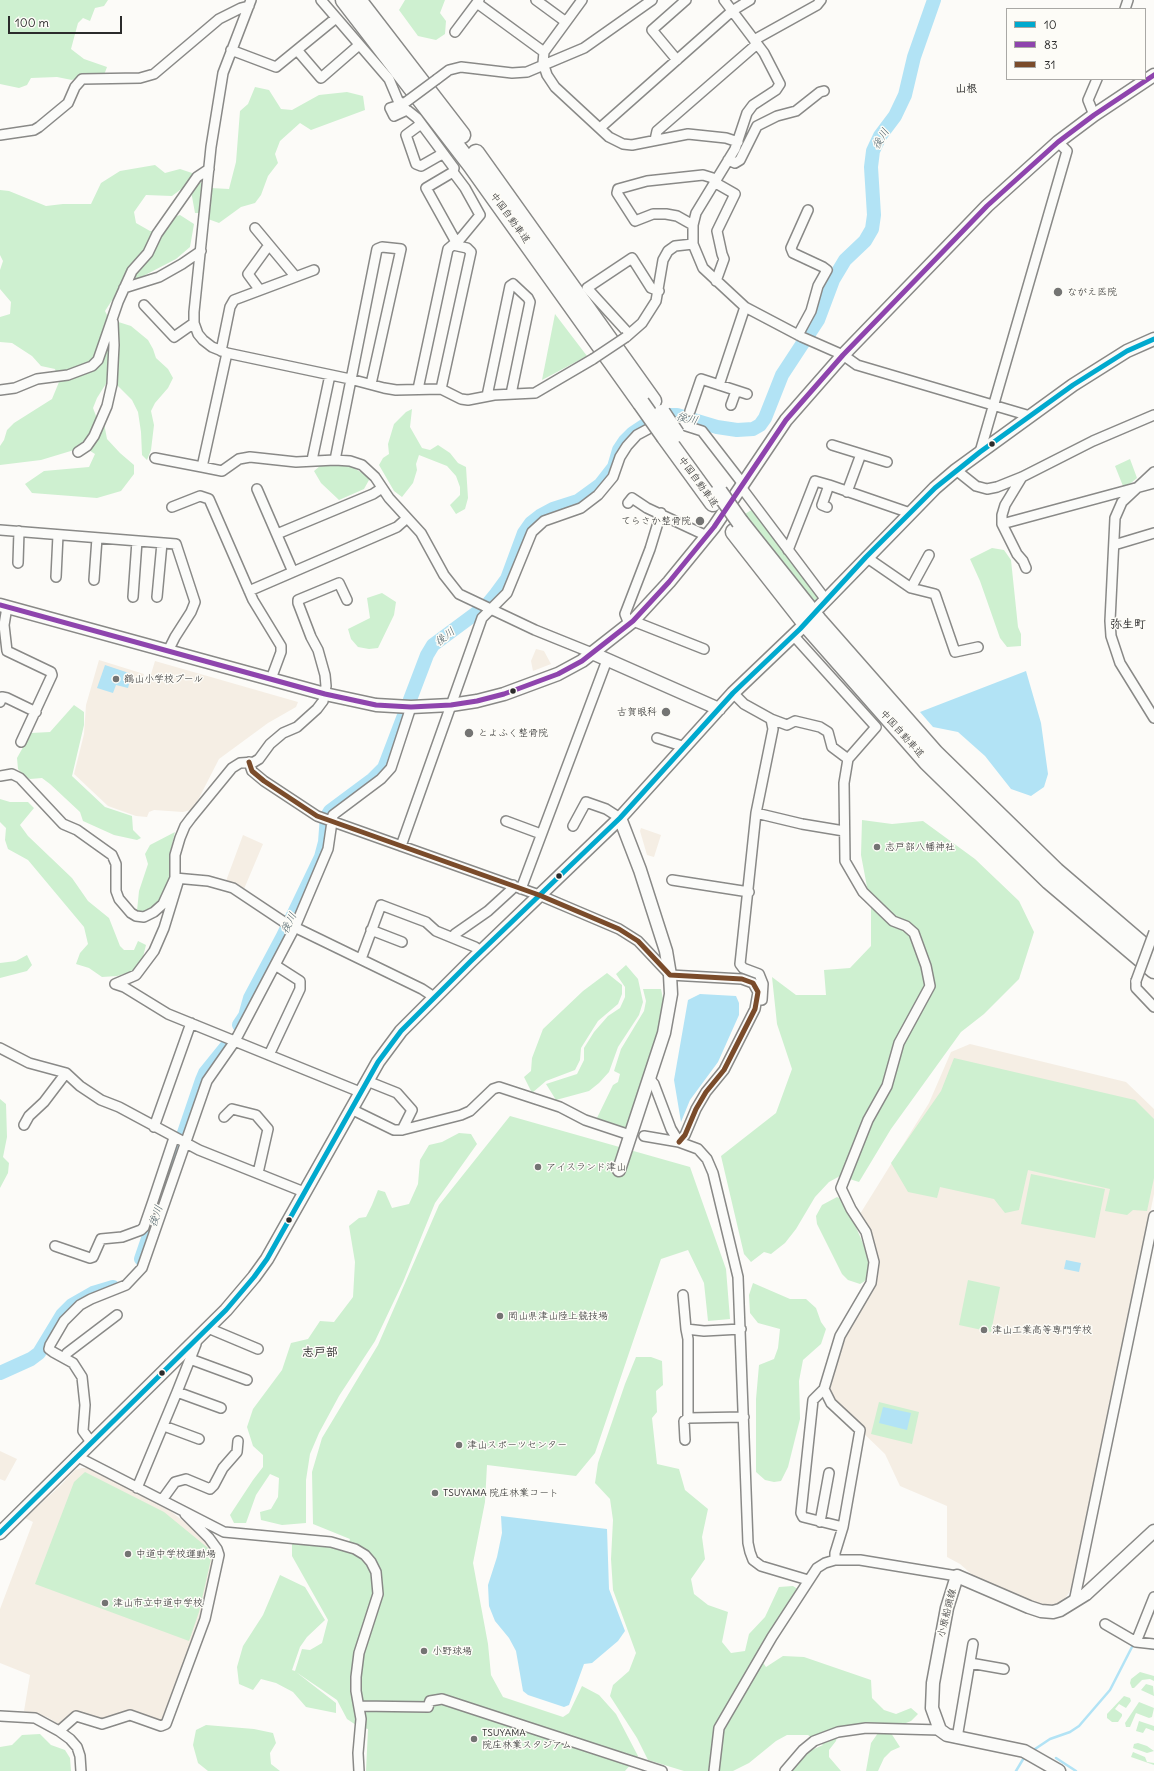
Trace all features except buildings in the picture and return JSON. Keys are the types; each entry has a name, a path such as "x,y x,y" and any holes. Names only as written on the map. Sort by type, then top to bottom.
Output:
{"highway":[{"name":"中国自動車道","path":"344,0 471,165 647,402"},
{"name":"中国自動車道","path":"358,0 480,157 670,435 810,629 927,762 1049,881 1154,970"},
{"name":"中国自動車道","path":"737,527 935,753 1056,871 1154,955"}],"main road":[{"path":"3,606 325,694 376,705 411,707 451,705 504,694 558,674 592,653 631,623 669,582 707,536 786,420 843,355 987,206 1058,142 1145,80"},
{"path":"823,604 866,557 935,488 956,470 1073,385 1115,358 1154,339"},
{"path":"0,1533 76,1456 226,1310 262,1265 360,1092 378,1062 401,1031 481,951 620,818 733,693 797,632"},
{"path":"592,653 719,709"},
{"path":"619,1170 669,1014 670,975 666,951 643,877 620,818"},
{"name":"小原船頭線","path":"940,1730 932,1708 931,1698 947,1608 957,1576 1041,1611 1053,1612 1074,1602 1100,1583 1154,1531"},
{"path":"940,1730 957,1738 1024,1751 1059,1771"}],"street":[{"path":"320,0 389,80 403,103"},
{"path":"536,0 566,22"},
{"path":"582,0 544,52 544,65 547,75 555,87 600,128 615,141 632,145 688,134 726,138 738,142"},
{"path":"418,389 448,249 480,214 465,188 453,172 454,168 442,154 421,124 408,110 394,116 390,108 403,103 449,70 461,67 512,73 527,72 544,65 584,48 600,39 652,0"},
{"path":"677,60 652,30 686,0"},
{"path":"724,0 756,42 778,77 780,84 776,90 753,105 747,113 738,142 701,203 693,225 693,244 703,268 746,307 800,336 843,355 857,365 1030,416"},
{"path":"600,128 732,11 750,0"},
{"path":"655,140 657,131 756,42 817,5 821,0"},
{"path":"455,32 478,2 544,52"},
{"path":"250,3 231,50 219,91 208,169 194,323 198,334 203,340 224,352 396,390 441,389 461,399 468,400 487,396 535,393 593,359 627,336 642,323 650,314 656,301 659,291 663,260 668,250 675,246 693,244"},
{"path":"0,136 34,130 39,127 68,103 75,87 82,79 140,78 154,74 218,19 250,3"},
{"path":"231,50 276,67 336,18"},
{"path":"297,50 321,78 359,46"},
{"path":"1094,115 1088,100 1097,80"},
{"path":"728,160 735,163 740,160 758,126 777,116 796,111 820,92 824,91"},
{"path":"421,124 406,135 416,164 421,166 442,154"},
{"path":"980,452 1067,151 1058,142"},
{"path":"0,390 15,388 37,379 68,375 92,366 98,360 124,288 132,272 148,252 157,234 197,177 208,169"},
{"path":"441,389 471,252 467,248 454,243 426,188 453,172"},
{"path":"693,225 677,216 666,214 653,214 634,221 617,193 618,189 647,181 703,175 735,194 717,231 724,258 716,281"},
{"path":"800,336 811,311 818,286 827,270 794,253 791,248 808,210"},
{"path":"255,228 295,276"},
{"path":"259,289 248,274 269,245"},
{"path":"335,460 377,249 382,247 401,249 371,384"},
{"path":"124,288 159,277 201,251"},
{"path":"627,336 587,288 632,258 651,288 659,291"},
{"path":"202,467 224,352 230,308 234,300 259,289 314,270"},
{"path":"487,396 510,286 512,284 528,298 530,302 511,394"},
{"path":"144,304 174,337 194,323"},
{"path":"719,385 746,307"},
{"path":"78,452 87,446 94,436 107,406 112,384 114,344 113,319"},
{"path":"312,460 330,375"},
{"path":"690,411 701,379 747,394"},
{"path":"731,405 736,391"},
{"path":"956,470 976,486 987,489 1022,477 1093,441 1154,415"},
{"path":"401,846 482,618 501,600 510,587 532,532 544,521 580,508 598,495 613,477 620,457 637,435 650,428 676,422 702,431 788,550 823,604"},
{"path":"832,445 887,462"},
{"path":"847,492 861,454"},
{"path":"155,458 222,471 239,459 250,458 282,462 335,460 350,461 362,465 371,473 406,519 426,542 444,575 459,594 592,653"},
{"path":"1154,472 1122,502 1115,518 1111,575 1111,636 1120,663 1154,718"},
{"path":"1022,477 1005,505 1002,516 1002,524 1018,554 1024,561 1026,568"},
{"path":"788,550 816,480 910,513"},
{"path":"1002,524 1154,483"},
{"path":"827,507 822,505 830,485"},
{"path":"277,534 373,494 382,488"},
{"path":"257,489 294,572"},
{"path":"172,507 200,496 208,499 249,591 281,646 281,652 271,678"},
{"path":"628,503 632,498 647,508 661,513 707,536"},
{"path":"661,513 650,549 625,614 631,623 704,650"},
{"path":"249,591 397,527 406,519"},
{"path":"0,530 176,544 195,602 191,612 174,637 168,651"},
{"path":"18,563 19,531"},
{"path":"1114,545 1154,533"},
{"path":"56,577 58,535"},
{"path":"94,580 97,538"},
{"path":"133,597 137,541"},
{"path":"156,598 162,543"},
{"path":"911,588 929,555"},
{"path":"866,557 911,588 935,594 955,652 978,646"},
{"path":"347,600 339,583 298,600 298,604 311,637 318,650 325,675 325,694 317,709 297,727 283,732 270,744 259,759 240,763 232,768 185,826 175,855 177,878 164,928 150,958 136,975 115,984 124,987 158,1008 191,1023 360,1092"},
{"path":"3,606 7,651 51,672 52,675 21,742"},
{"path":"797,632 876,727 848,759 844,783 845,861 869,897 893,921 906,926 914,933 926,966 930,986 899,1043 887,1086 868,1120 841,1188 866,1232 874,1262 871,1283 840,1336 824,1389 814,1400 801,1513 803,1517 843,1527"},
{"path":"453,938 455,934 488,911 510,890 517,887 541,834 607,660"},
{"path":"733,693 744,704 771,719 787,725 795,721 820,727 828,732 832,747 848,759"},
{"path":"0,702 2,697 7,698 36,712"},
{"path":"55,1246 90,1258 93,1257 101,1239 122,1236 141,1230 144,1227 207,1080 275,965 290,924 328,849 328,820 381,780 391,768 411,707"},
{"path":"755,1009 761,1004 763,984 759,974 743,968 740,964 749,892 756,812 773,729 771,719"},
{"path":"657,738 684,747"},
{"path":"248,762 252,771 264,781 328,820 539,895 619,929 638,941 670,975 742,979 753,983 758,992 755,1009 724,1070 706,1092 696,1108 685,1135 679,1142"},
{"path":"0,776 12,774 20,778 63,824 77,830 112,855 116,864 116,891 119,899 131,913 136,916 144,916 154,912 163,904 177,878"},
{"path":"573,826 586,802 606,809 620,818"},
{"path":"756,812 802,824 844,831"},
{"path":"506,821 541,834"},
{"path":"177,878 208,881 233,888 290,924 434,997"},
{"path":"672,880 749,892"},
{"path":"361,959 381,905 426,922 436,930 481,951"},
{"path":"371,930 402,942"},
{"path":"1154,931 1136,981 1136,988 1154,1007"},
{"path":"269,1055 300,989 300,981 275,965"},
{"path":"154,1127 191,1023"},
{"path":"0,1048 29,1063 66,1073 80,1086 101,1100 119,1107 180,1141 216,1158 258,1172 304,1192"},
{"path":"24,1125 66,1073"},
{"path":"649,1078 654,1084 670,1129 679,1142"},
{"path":"367,1081 397,1093 412,1110 402,1130"},
{"path":"351,1109 394,1130 402,1130 461,1116 470,1110 493,1089 499,1087 560,1107 591,1122 624,1133"},
{"path":"224,1117 232,1109 256,1115 268,1129 258,1172"},
{"path":"644,1136 679,1142 698,1149 707,1159 713,1174 738,1277 748,1543 750,1552 753,1560 761,1566 808,1580"},
{"path":"91,1442 83,1431 85,1405 82,1377 73,1363 49,1348 61,1326 71,1313 91,1299 126,1285 142,1268 180,1141"},
{"path":"1074,1602 1154,1216"},
{"path":"683,1295 688,1339 688,1418"},
{"path":"64,1357 67,1353 117,1315"},
{"path":"208,1328 258,1349"},
{"path":"686,1329 704,1331 741,1329"},
{"path":"137,1488 164,1426 196,1344 196,1339"},
{"path":"190,1359 247,1380"},
{"path":"824,1389 831,1403 860,1430 843,1527 835,1553 835,1560"},
{"path":"177,1392 221,1408"},
{"path":"685,1440 684,1421 688,1418 744,1417"},
{"path":"164,1426 198,1439"},
{"path":"162,1500 175,1482 186,1479 210,1489 214,1485 223,1468 237,1452 238,1441"},
{"path":"76,1456 224,1532 331,1542 365,1555 371,1562 376,1572 378,1594 359,1653 356,1691 362,1719 358,1753 359,1771"},
{"path":"820,1522 829,1474"},
{"path":"59,1731 76,1716 102,1724 130,1715 161,1726 166,1724 205,1619 219,1555 217,1549 209,1538 190,1521 183,1511"},
{"path":"714,1771 719,1728 772,1637 817,1568 825,1563 835,1560 860,1560 957,1576"},
{"path":"1136,1642 1154,1597"},
{"path":"1105,1624 1136,1642 1154,1644"},
{"path":"957,1738 973,1644"},
{"path":"970,1663 1004,1669"},
{"path":"359,1706 428,1707 430,1701 442,1699 662,1771"},
{"path":"0,1716 35,1718 59,1731 70,1739 77,1747 80,1756 81,1771"},
{"path":"785,1771 803,1750 814,1741 838,1732 866,1728 940,1730"}],"shaded area":[{"path":"536,649 544,651 551,664 533,671 531,661"},
{"path":"99,660 144,674 142,682 148,684 155,661 298,702 296,707 268,723 219,759 196,804 191,810 183,812 154,810 149,812 147,817 136,816 108,806 74,774 84,734 86,705"},
{"path":"641,828 661,835 654,857 647,855 640,831"},
{"path":"243,835 263,844 244,889 226,881"},
{"name":"津山工業高等専門学校","path":"970,1044 1126,1082 1154,1109 1154,1194 1076,1573 1072,1588 1064,1600 1055,1607 1042,1607 977,1579 960,1564 947,1557 947,1506 900,1486 885,1454 827,1398 830,1365 871,1283 870,1241 860,1214 929,1103 951,1052"},
{"path":"0,1451 17,1459 5,1481 0,1479"},
{"name":"津山市立中道中学校","path":"88,1468 169,1510 186,1523 212,1547 215,1558 203,1615 163,1721 160,1723 131,1712 98,1721 75,1711 60,1725 47,1717 24,1711 30,1675 0,1663 0,1609 33,1522 25,1518 75,1470"}],"green space":[{"path":"0,0 108,0 104,6 95,8 90,21 83,18 78,23 71,49 84,59 107,67 104,75 84,75 72,80 57,77 31,78 27,85 19,88 0,84"},
{"path":"405,0 445,0 440,13 446,21 445,34 436,40 418,36 399,10"},
{"path":"255,87 269,90 281,109 292,110 319,95 347,92 363,96 365,110 311,130 300,123 280,141 275,154 278,163 268,176 261,195 255,203 241,207 219,223 208,219 211,188 229,189 236,162 240,111 248,104"},
{"path":"155,165 165,173 180,169 192,173 203,185 201,213 195,213 191,191 184,187 172,196 146,195 134,212 136,223 150,231 162,231 174,217 180,215 194,224 190,247 176,259 120,288 105,311 109,319 131,326 148,340 156,358 168,369 173,378 168,388 155,403 151,411 154,425 151,450 147,460 142,455 138,412 132,400 116,384 107,382 97,398 93,408 96,416 104,423 107,439 134,465 134,474 121,491 97,498 32,493 25,484 44,471 89,467 95,454 84,447 41,460 0,465 0,446 4,440 7,430 14,423 52,399 59,382 55,369 41,366 32,356 12,343 0,342 0,317 10,314 11,302 0,289 0,270 3,261 0,255 0,190 9,191 46,206 63,204 91,204 101,183 120,171"},
{"path":"555,314 587,356 542,380"},
{"path":"412,409 410,427 422,448 430,450 438,445 450,453 458,463 466,467 468,498 465,509 456,514 450,505 460,495 460,487 456,476 447,466 419,455 413,483 402,497 394,491 379,465 383,458 389,454 388,444 394,424 406,412"},
{"path":"1130,459 1137,478 1131,483 1123,486 1115,466"},
{"path":"349,465 367,476 369,480 364,489 339,500 321,483 314,471 320,466"},
{"path":"753,509 821,600 817,606 745,514"},
{"path":"992,548 1004,550 1011,560 1018,627 1021,634 1021,646 1007,647 1000,638 980,581 970,559"},
{"path":"382,593 396,602 394,615 378,648 369,649 358,647 351,639 348,629 370,618 367,598"},
{"path":"74,705 84,712 84,725 72,776 105,807 132,816 133,830 141,838 137,840 114,835 83,821 80,812 50,784 42,778 30,779 24,776 18,769 17,758 31,733 50,732"},
{"path":"0,799 10,802 28,802 34,808 20,825 28,836 72,878 88,901 109,918 120,946 124,950 134,950 138,941 146,945 142,961 131,972 117,976 102,977 89,968 76,964 80,953 88,944 84,927 28,860 8,849 5,840 6,828 0,822"},
{"path":"862,820 892,824 923,821 975,859 1019,901 1034,932 1019,979 984,1014 961,1032 891,1129 859,1182 840,1176 829,1182 815,1197 796,1229 785,1243 771,1254 764,1252 751,1262 744,1254 721,1156 776,1113 792,1069 777,1024 772,977 796,995 826,995 824,970 850,968 871,946 871,908 861,855"},
{"path":"175,832 169,857 172,875 160,903 148,913 137,911 139,891 148,864 145,854 150,845"},
{"path":"27,955 32,965 27,971 0,978 0,963 16,961"},
{"path":"626,965 638,979 643,1002 639,1015 618,1047 609,1072 599,1083 589,1091 556,1100 546,1084 577,1074 584,1060 584,1048 594,1032 608,1016 620,1008 625,997 625,987 616,974"},
{"path":"607,973 622,985 622,994 618,1004 598,1021 581,1048 580,1060 575,1070 546,1081 532,1093 524,1077 531,1071 532,1058 543,1029 583,991"},
{"path":"643,989 661,989 665,1009 626,1128 596,1120 613,1085 618,1082 620,1074 614,1071 621,1049 644,1011 646,1001"},
{"path":"954,1058 1135,1100 1154,1119 1154,1178 1147,1211 1133,1210 1127,1215 1105,1211 1110,1189 1028,1170 1019,1210 1005,1213 994,1199 940,1187 937,1198 908,1192 891,1163 941,1091"},
{"path":"0,1099 6,1104 7,1137 3,1157 9,1163 8,1173 0,1188"},
{"name":"津山スポーツセンター","path":"510,1116 690,1167 726,1269 730,1319 708,1321 704,1283 688,1250 661,1259 595,1453 576,1476 487,1465 485,1502 473,1563 488,1644 491,1675 503,1697 563,1717 569,1713 582,1686 599,1695 616,1714 638,1756 625,1771 366,1771 368,1729 359,1727 347,1719 337,1700 296,1672 336,1703 336,1713 306,1707 293,1692 276,1683 261,1679 253,1690 239,1684 237,1667 243,1646 263,1615 280,1575 305,1587 325,1620 307,1637 300,1647 292,1670 295,1671 302,1649 310,1650 322,1643 328,1620 292,1556 292,1542 330,1546 346,1550 350,1539 313,1524 312,1472 322,1438 378,1345 439,1205"},
{"path":"459,1133 471,1134 477,1144 435,1203 403,1282 375,1341 339,1396 319,1433 310,1454 306,1480 306,1523 282,1525 261,1520 260,1512 271,1509 278,1497 279,1478 270,1474 256,1495 246,1523 234,1523 230,1515 263,1467 263,1455 253,1446 247,1427 253,1409 282,1370 291,1343 308,1339 320,1321 334,1322 353,1297 355,1262 349,1226 359,1218 366,1217 378,1190 385,1192 392,1208 409,1204 418,1184 420,1160 429,1145 442,1142"},
{"path":"1031,1174 1105,1189 1095,1238 1021,1224"},
{"path":"837,1197 841,1199 852,1218 865,1248 869,1266 865,1281 860,1284 848,1280 842,1274 817,1224 816,1216 822,1205"},
{"path":"968,1280 1000,1287 991,1332 959,1325"},
{"path":"753,1283 790,1299 806,1299 816,1308 821,1322 826,1329 821,1344 803,1360 799,1381 800,1419 788,1467 781,1481 774,1482 765,1480 756,1472 756,1399 759,1365 774,1359 778,1348 780,1329 758,1323 750,1313 749,1295"},
{"path":"636,1357 651,1357 662,1361 663,1385 656,1391 657,1412 652,1418 657,1464 679,1469 685,1490 708,1509 702,1537 705,1559 691,1579 694,1594 708,1605 728,1612 722,1642 731,1653 745,1651 749,1634 765,1617 779,1587 793,1586 804,1593 762,1661 766,1667 783,1656 804,1657 871,1680 872,1698 884,1710 896,1714 911,1708 918,1714 911,1721 901,1725 839,1729 836,1741 829,1750 829,1757 841,1771 791,1771 805,1753 823,1745 808,1735 787,1735 776,1741 749,1763 733,1771 684,1771 648,1760 637,1738 610,1696 613,1685 629,1671 636,1653 613,1590 611,1559 613,1520 610,1499 595,1483 598,1463 625,1384"},
{"path":"879,1402 919,1412 912,1444 871,1434"},
{"name":"中道中学校運動場","path":"85,1472 164,1512 208,1548 211,1559 199,1612 189,1641 35,1584 74,1482"},
{"path":"1140,1672 1154,1676 1154,1681 1150,1679 1142,1680 1134,1688 1132,1688 1130,1683 1131,1679"},
{"path":"1146,1684 1153,1686 1154,1696 1141,1690"},
{"path":"1124,1696 1130,1698 1131,1701 1126,1708 1119,1704 1115,1709 1122,1714 1122,1716 1118,1722 1112,1722 1107,1718 1107,1714"},
{"path":"1139,1702 1154,1708 1152,1717 1149,1718 1136,1713 1130,1727 1126,1727 1125,1723"},
{"path":"1139,1721 1154,1726 1154,1731 1146,1728 1143,1733 1136,1731"},
{"path":"206,1725 254,1729 273,1733 276,1743 270,1753 271,1764 280,1771 208,1771 198,1763 193,1745 196,1730"},
{"path":"878,1733 891,1733 900,1747 891,1751 884,1758 878,1771 866,1771 871,1743"},
{"path":"40,1734 51,1745 65,1750 70,1758 71,1771 0,1771 0,1747 12,1745 22,1735"},
{"path":"1138,1743 1147,1746 1154,1751 1147,1753 1133,1748 1134,1744"},
{"path":"1133,1752 1145,1757 1147,1762 1154,1763 1154,1765 1131,1757"}],"water":[{"name":"鶴山小学校プール","path":"105,665 132,674 128,688 116,685 113,693 97,688"},
{"path":"1026,671 1041,723 1048,774 1044,787 1031,796 1011,789 985,756 958,732 933,727 920,712"},
{"path":"700,994 736,996 739,1003 739,1015 718,1062 690,1100 681,1122 674,1080 688,1000"},
{"path":"1066,1260 1081,1263 1079,1272 1064,1269"},
{"path":"883,1407 911,1413 907,1430 879,1423"},
{"path":"501,1516 607,1529 609,1589 625,1631 618,1641 592,1663 584,1664 569,1705 564,1707 528,1695 523,1691 516,1651 509,1638 495,1621 489,1606 488,1585 497,1557 502,1533"}],"waterway":[{"name":"後川","path":"239,1025 245,1016 250,998 283,936 321,857 325,842 327,816 330,811 373,779 384,768 427,655 433,645 487,605 496,594 507,579 524,533 531,523 553,509 578,501 600,485 614,467 619,450 625,441 633,433 651,421 666,415 677,415 717,427 737,430 753,429 760,425 765,418 782,375 818,320 833,280 845,260 865,241 872,229 874,215 871,167 873,151 880,136 895,116 905,95 914,57 934,0"},
{"name":"後川","path":"141,1259 202,1080 205,1073 226,1047"},
{"name":"後川","path":"0,1373 31,1359 39,1353 62,1315 72,1305 93,1293 113,1287"},
{"path":"1032,1751 1050,1739 1070,1732 1079,1726 1110,1690 1134,1645"},
{"path":"1145,1647 1154,1649"},
{"path":"1016,1771 1025,1756"},
{"path":"1056,1758 1076,1771"}],"transit line":[{"name":"83","path":"0,605 325,694 376,705 411,707 451,705 477,701 504,694 558,674 582,661 633,621 669,582 714,527 786,420 843,355 987,206 1058,142 1094,115 1154,75"},
{"name":"10","path":"0,1533 226,1310 254,1277 267,1259 378,1062 401,1031 471,961 620,818 733,693 800,629 866,557 935,488 980,452 1073,385 1127,351 1154,339"},
{"name":"31","path":"249,762 252,771 264,781 317,816 539,895 619,929 638,941 670,975 742,979 753,983 758,992 755,1009 724,1070 706,1092 696,1109 685,1135 679,1142"}],"place":[{"name":"ながえ医院","path":"1058,292"},
{"name":"てらさか整骨院","path":"700,521"},
{"name":"鶴山小学校プール","path":"116,679"},
{"name":"古賀眼科","path":"666,712"},
{"name":"とよふく整骨院","path":"469,733"},
{"name":"志戸部八幡神社","path":"877,847"},
{"name":"アイスランド津山","path":"538,1167"},
{"name":"岡山県津山陸上競技場","path":"500,1316"},
{"name":"津山工業高等専門学校","path":"984,1330"},
{"name":"津山スポーツセンター","path":"459,1445"},
{"name":"TSUYAMA 院庄林業コート","path":"435,1493"},
{"name":"中道中学校運動場","path":"128,1554"},
{"name":"津山市立中道中学校","path":"105,1603"},
{"name":"小野球場","path":"424,1651"},
{"name":"TSUYAMA 院庄林業スタジアム","path":"474,1739"}],"district":[{"name":"山根","path":"966,89"},
{"name":"弥生町","path":"1128,625"},
{"name":"志戸部","path":"320,1353"}]}
